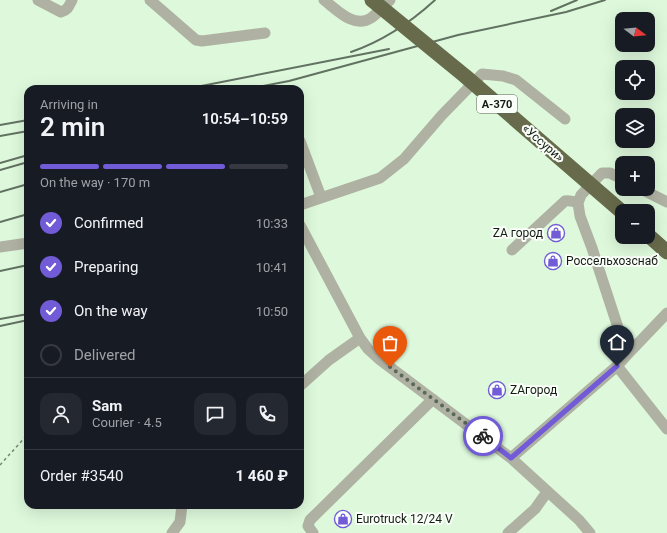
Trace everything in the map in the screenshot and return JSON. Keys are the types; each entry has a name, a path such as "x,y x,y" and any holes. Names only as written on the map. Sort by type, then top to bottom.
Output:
{"highway":[{"name":"«Уссури»","path":"372,0 465,76 615,206"},
{"path":"655,241 667,252"}],"street":[{"path":"38,0 61,12 66,11 72,0"},
{"path":"150,0 196,40 202,41 265,33"},
{"path":"324,0 345,16 354,21 360,21 370,18 390,0"},
{"path":"304,203 380,178 414,149 442,115 482,74 503,76 516,80 565,119"},
{"path":"304,152 321,197"},
{"path":"615,176 610,173 602,173 581,195 578,204 580,216 592,248 626,355"},
{"path":"655,196 667,202"},
{"path":"512,250 565,201 574,201 578,204"},
{"path":"304,233 360,338 368,349 378,359 511,458 579,520 590,533"},
{"path":"0,247 24,244"},
{"path":"511,458 617,366 667,313"},
{"path":"304,382 329,360 360,338"},
{"path":"617,366 667,429"},
{"path":"313,533 308,526 310,520 433,399"},
{"path":"508,533 535,509 547,492"},
{"path":"172,533 180,522 182,509"}],"path":[{"path":"0,465 24,438"}],"railway":[{"path":"351,52 385,37 416,16 435,0"},
{"path":"551,11 577,0"},
{"path":"268,85 289,81 458,35 566,12 605,0"},
{"path":"206,85 389,49"},
{"path":"0,125 24,121"},
{"path":"0,136 24,132"},
{"path":"0,163 24,156"},
{"path":"0,170 24,163"},
{"path":"0,192 24,185"},
{"path":"0,222 24,215"},
{"path":"0,271 24,266"},
{"path":"0,319 24,315"},
{"path":"0,326 24,321"}],"way so far":[{"path":"390,367 483,436"}],"place":[{"name":"ZA город","path":"556,233"},
{"name":"Россельхозснаб","path":"553,261"},
{"name":"ZAгород","path":"497,390"},
{"name":"Eurotruck 12/24 V","path":"343,519"}],"route":[{"path":"483,436 511,458 617,366"}]}
